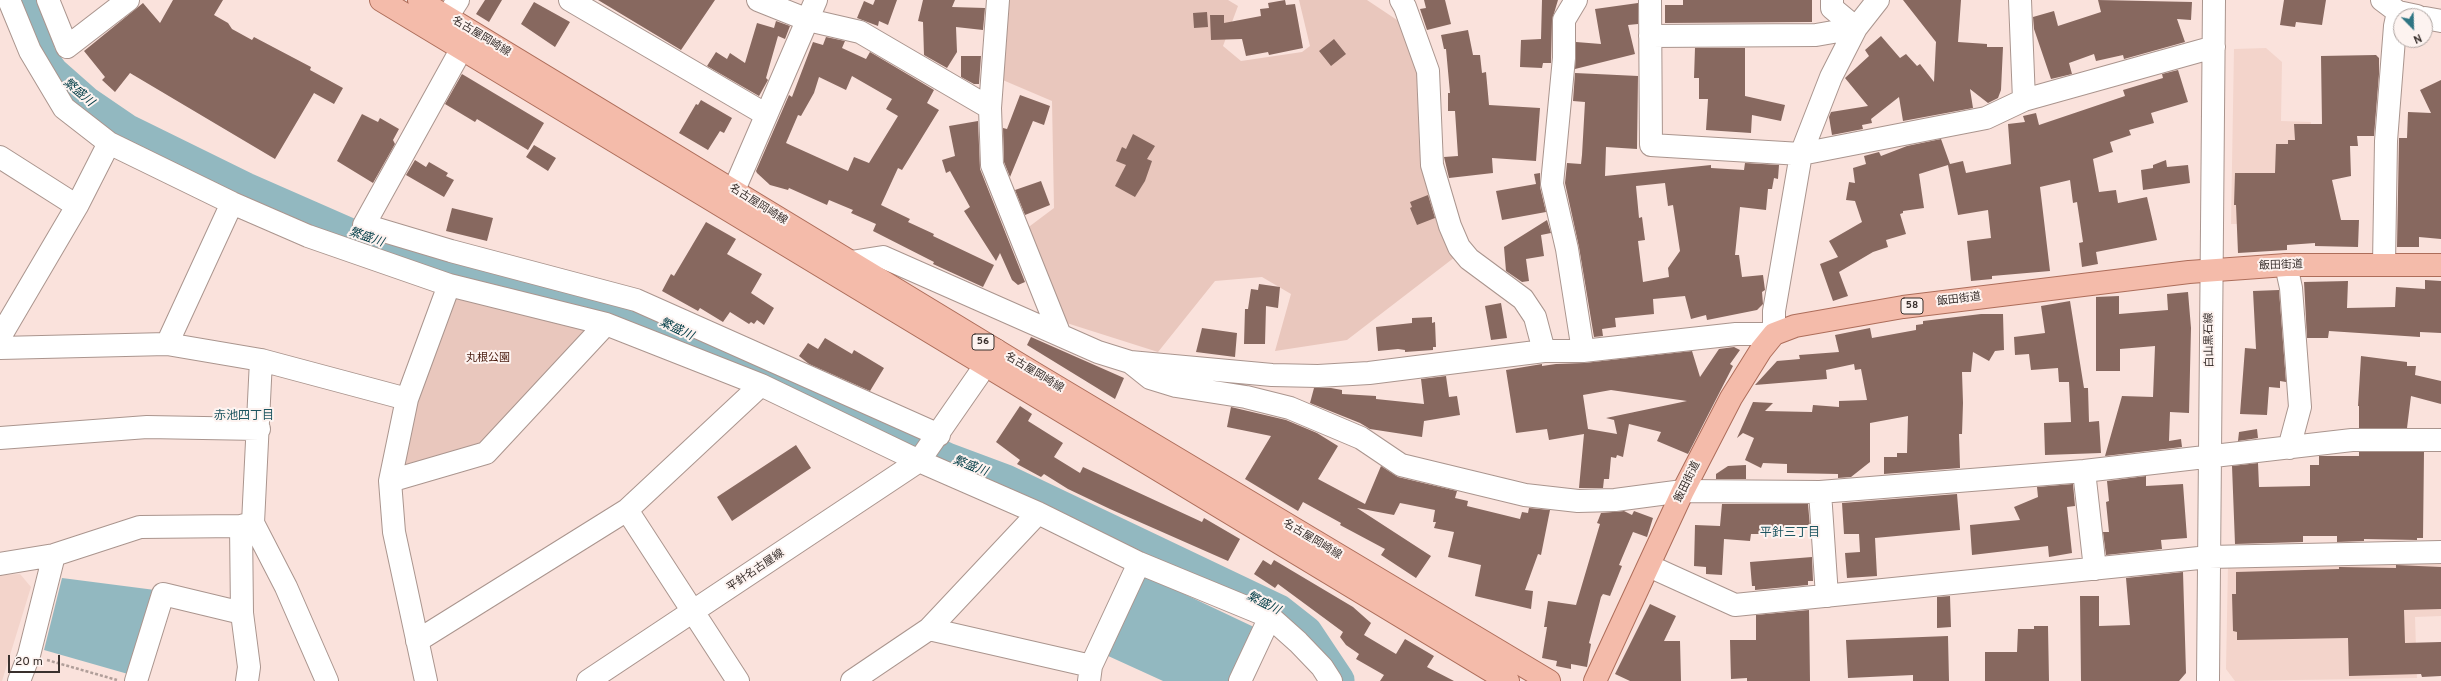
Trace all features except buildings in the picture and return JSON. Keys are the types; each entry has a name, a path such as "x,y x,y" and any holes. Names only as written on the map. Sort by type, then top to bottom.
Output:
{"main road":[{"name":"名古屋岡崎線","path":"381,0 990,358 1549,681"},
{"name":"名古屋岡崎線","path":"419,0 453,8 734,190 851,262 990,358 1216,503 1508,681"},
{"name":"飯田街道","path":"1596,681 1683,491 1731,398 1761,350 1774,334 1795,326 1903,307 2211,270 2286,265 2441,265"}],"street":[{"path":"9,0 30,51 64,108 109,143 232,203 308,236 449,285 606,324 761,385 921,460 1038,512 1139,563 1270,617 1303,647 1322,667 1331,681"},
{"path":"48,0 68,47 128,0"},
{"path":"570,0 765,114"},
{"path":"758,0 808,20 860,32 990,108"},
{"path":"734,190 765,114 816,0"},
{"path":"998,0 990,108 992,165 1060,336"},
{"path":"1401,0 1405,7 1428,71 1432,165 1450,226 1459,247 1469,259 1523,299 1536,317 1544,351"},
{"path":"1576,0 1564,20 1564,58 1552,184 1567,249 1583,351"},
{"path":"1650,0 1651,145 1801,154 1986,118 2024,100 2214,47"},
{"path":"1832,0 1832,8 1856,28"},
{"path":"851,262 883,257 1060,336 1098,352 1130,362 1272,375 1318,376 1430,367 1544,351 1583,351 1736,334 1774,334 1774,311 1801,154 1831,77 1856,28 1878,0"},
{"path":"2022,0 2024,100"},
{"name":"白山黒石線","path":"2208,681 2214,0"},
{"path":"1650,36 1816,35 1856,28"},
{"path":"462,48 364,225 451,252 636,300 939,436"},
{"path":"2384,264 2386,141 2393,48"},
{"path":"0,337 77,206 109,143"},
{"path":"0,157 77,206"},
{"path":"166,344 232,203"},
{"path":"2286,265 2291,288 2300,407 2289,448"},
{"path":"426,681 394,532 390,481 407,399 449,285"},
{"path":"390,481 486,453 606,324"},
{"path":"0,348 166,344 261,360 407,399"},
{"name":"平針名古屋線","path":"588,681 921,460 939,436 990,358"},
{"path":"248,681 249,667 242,613 247,524 259,429 261,360"},
{"path":"1130,362 1150,378 1176,386 1246,397 1290,408 1361,438 1401,465 1526,495 1578,501 1615,500 1683,491 1820,492 2084,471 2211,458 2352,440 2441,440"},
{"path":"417,641 627,510 761,385"},
{"path":"0,438 147,427 259,429"},
{"path":"2084,471 2095,569"},
{"path":"1820,492 1827,596"},
{"path":"627,510 738,681"},
{"path":"852,681 929,629 1038,512"},
{"path":"0,564 54,556 140,527 247,524"},
{"path":"247,524 286,586 327,681"},
{"path":"1649,566 1735,605 2209,557 2441,552"},
{"path":"19,681 29,655 54,556"},
{"path":"929,629 1090,673 1139,563"},
{"path":"136,681 163,594 242,613"},
{"path":"1240,681 1270,617"}],"path":[{"path":"29,655 119,681"}],"shaded area":[{"path":"2266,48 2282,62 2281,121 2311,122 2312,168 2291,224 2231,224 2234,49"},
{"path":"2441,558 2441,616 2415,617 2417,678 2235,681 2226,669 2228,565"},
{"path":"20,574 31,587 2,681 0,681 0,575"}],"green space":[{"path":"1006,0 1228,0 1238,6 1223,46 1241,61 1302,52 1310,46 1299,0 1367,0 1400,22 1422,66 1423,159 1468,247 1347,340 1275,351 1291,294 1262,277 1215,281 1158,352 1054,319 1018,235 1054,208 1052,101 998,78"},
{"name":"丸根公園","path":"450,289 602,325 485,451 399,477 409,400"}],"water":[{"path":"1144,575 1256,628 1232,681 1163,681 1106,655"},
{"path":"62,578 155,590 128,674 44,650"}],"waterway":[{"name":"繁盛川","path":"23,0 41,56 53,72 87,102 128,130 246,188 360,238 651,318 947,458 1006,480 1279,610 1307,632 1339,680"}],"district":[{"name":"赤池四丁目","path":"244,417"},
{"name":"平針三丁目","path":"1790,534"}]}
